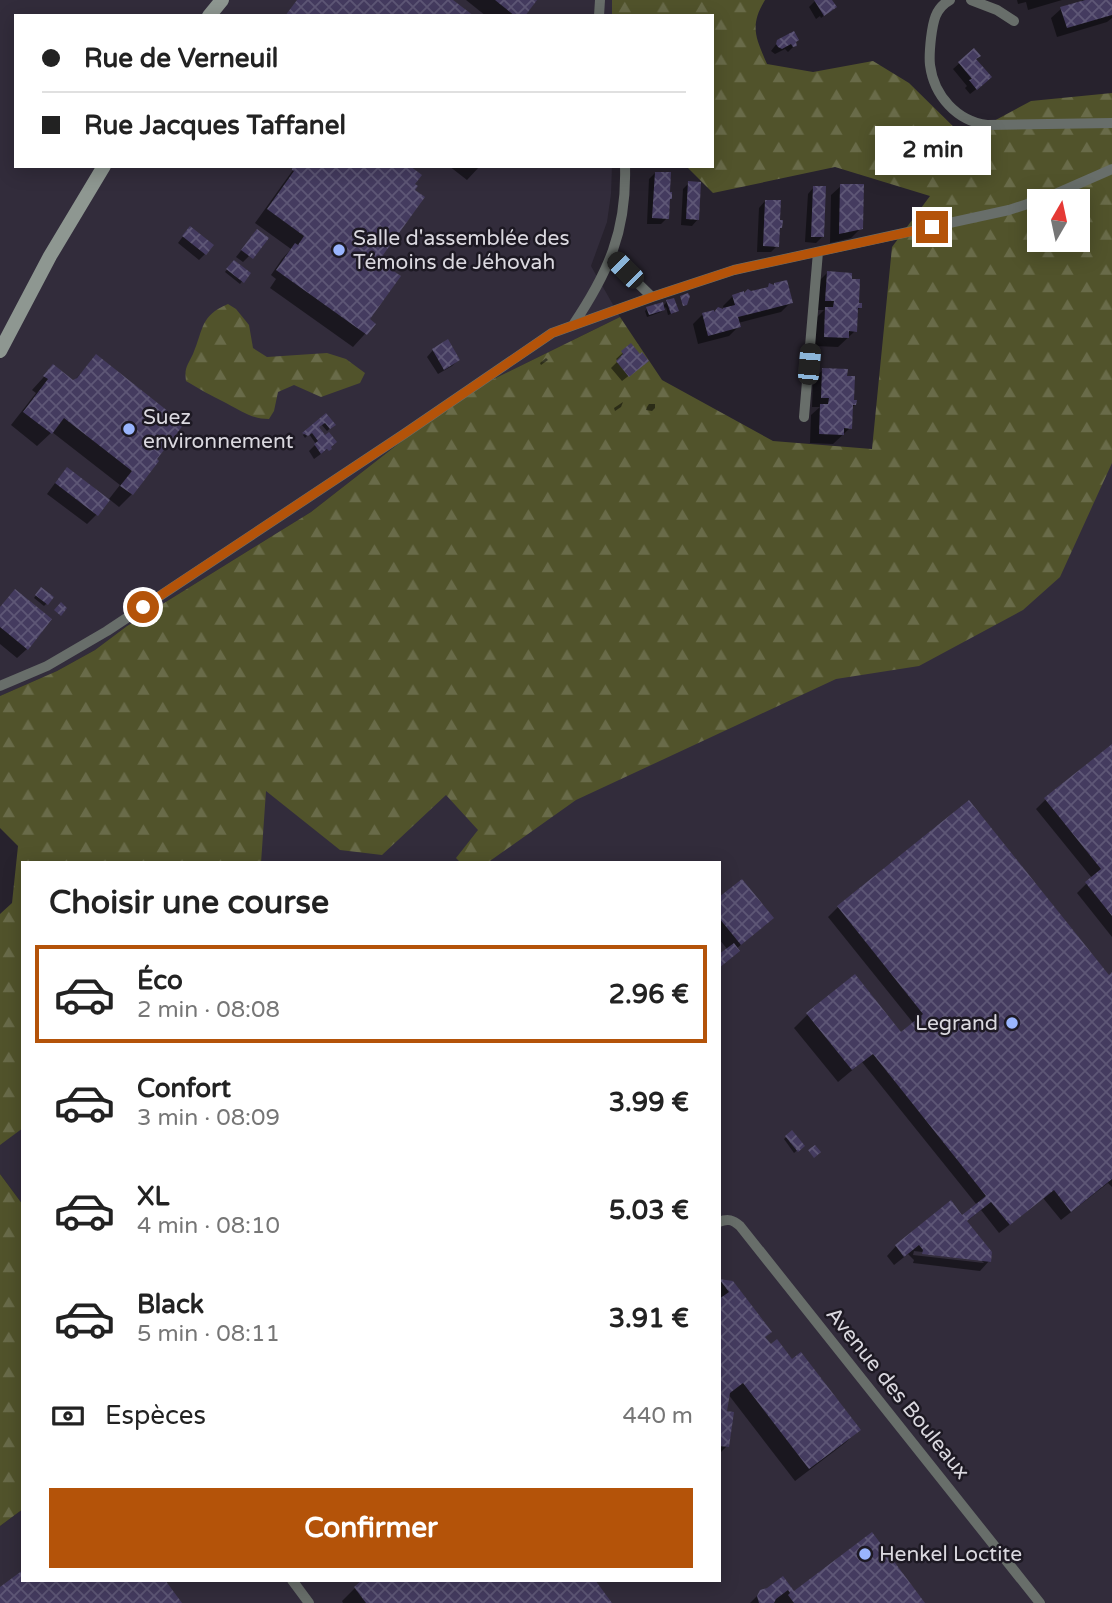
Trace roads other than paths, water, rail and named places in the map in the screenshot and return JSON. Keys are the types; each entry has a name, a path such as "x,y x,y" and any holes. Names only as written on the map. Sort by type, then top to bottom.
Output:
{"main road":[{"path":"211,14 222,0"},
{"path":"0,351 39,275 103,168"}],"street":[{"path":"950,0 940,7 935,16 931,34 930,67 941,94 961,116 974,123 987,125 1112,123"},
{"path":"971,0 997,10 1014,21"},
{"path":"573,325 611,257 624,206 625,168"},
{"path":"0,686 47,666 107,631 545,337 734,270 1021,207 1112,169"},
{"path":"804,417 818,253"},
{"path":"611,257 652,297"},
{"name":"Avenue des Bouleaux","path":"721,1221 729,1219 740,1226 1040,1603"},
{"path":"293,1582 309,1603"}],"place":[{"name":"Salle d'assemblée des Témoins de Jéhovah","path":"339,250"},
{"name":"Suez environnement","path":"129,429"},
{"name":"Legrand","path":"1012,1023"},
{"name":"Henkel Loctite","path":"865,1554"}]}
